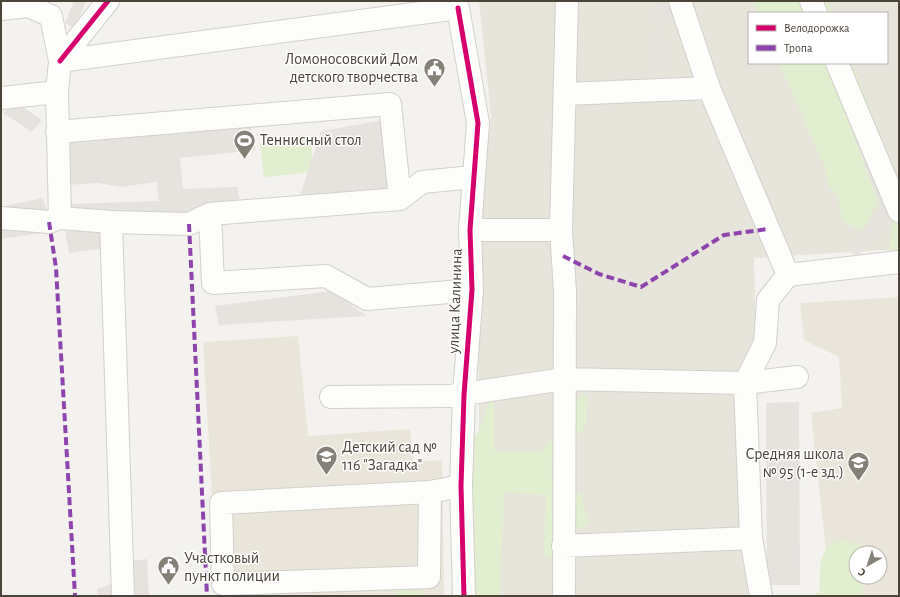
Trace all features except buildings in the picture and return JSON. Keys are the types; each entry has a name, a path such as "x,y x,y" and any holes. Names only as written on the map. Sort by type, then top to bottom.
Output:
{"street":[{"path":"60,61 108,1"},
{"path":"564,596 565,291 561,230 567,1"},
{"path":"680,1 709,88 788,276"},
{"path":"811,1 816,12"},
{"path":"1,9 28,6 50,9 60,61 57,92 60,218"},
{"name":"улица Калинина","path":"373,10 458,8 478,123 470,230 472,290 464,395 462,486 464,596"},
{"path":"60,61 373,10"},
{"path":"837,64 899,211"},
{"path":"565,94 709,88"},
{"path":"1,98 57,92"},
{"path":"57,132 390,104 400,199"},
{"path":"1,218 49,222 60,218 112,222 189,224 210,214 400,199 422,182 474,177"},
{"path":"210,214 213,283 326,276 367,299 472,290"},
{"path":"112,222 123,596"},
{"path":"470,230 561,230"},
{"path":"761,596 751,538 745,383 765,343 768,300 788,276 899,262"},
{"path":"331,397 464,395 564,379 745,383 797,377"},
{"path":"430,492 429,577 224,590 221,503 430,492 462,486"},
{"path":"563,546 751,538"}],"shaded area":[{"path":"74,1 86,1 75,29 65,23"},
{"path":"479,1 899,1 899,249 754,258 761,596 480,596 478,225 491,116"},
{"path":"653,1 671,1 679,20 660,23 668,68 650,71 657,34"},
{"path":"827,64 890,213 858,256 851,252 881,209"},
{"path":"17,103 42,120 32,132 3,113"},
{"path":"385,120 394,194 299,199 321,131"},
{"path":"250,124 256,150 180,158 183,189 237,187 241,205 165,217 71,212 69,204 159,201 157,182 120,187 98,183 65,185 64,140"},
{"path":"42,198 56,231 1,239 1,207"},
{"path":"100,229 106,248 69,253 65,230"},
{"path":"331,291 367,316 219,325 215,306"},
{"name":"Средняя школа № 95 (1-е зд.)","path":"899,297 899,596 831,596 811,413 842,408 839,357 804,340 800,303"},
{"name":"Детский сад № 116 \"Загадка\"","path":"298,336 308,436 410,429 413,462 442,460 444,596 218,596 203,342"},
{"path":"799,402 800,585 767,585 766,403"},
{"path":"147,559 149,596 135,596 131,561"},
{"path":"114,583 115,596 97,596 97,589"}],"green space":[{"path":"752,1 827,1 832,12 757,12"},
{"path":"779,64 852,64 899,180 899,258 891,254 890,249 893,217 881,201 874,209 867,224 861,231 843,221 837,196 829,186 825,168"},
{"path":"310,137 314,172 264,177 260,143"},
{"path":"583,393 587,398 586,424 583,430 555,454 552,460 551,478 555,484 574,493 581,493 589,524 572,532 550,560 544,555 546,495 504,493 500,596 472,596 468,442 474,437 481,427 491,399 494,405 494,451 542,451"},
{"path":"839,540 855,542 860,545 848,545 848,585 863,585 863,596 815,596 820,589 820,567 824,553 827,547"},
{"path":"397,589 424,591 422,596 397,596"}],"marked path":[{"path":"49,222 56,268 75,596"},
{"path":"189,224 207,596"},
{"path":"563,256 599,274 641,287 724,235 768,229"}],"cycle path":[{"path":"60,61 108,1"},
{"path":"458,8 478,123 470,230 472,290 464,395 461,486 464,596"}],"place":[{"name":"Ломоносовский Дом детского творчества","path":"434,88"},
{"name":"Теннисный стол","path":"245,160"},
{"name":"Детский сад № 116 \"Загадка\"","path":"327,476"},
{"name":"Средняя школа № 95 (1-е зд.)","path":"859,482"},
{"name":"Участковый пункт полиции","path":"168,586"}]}
